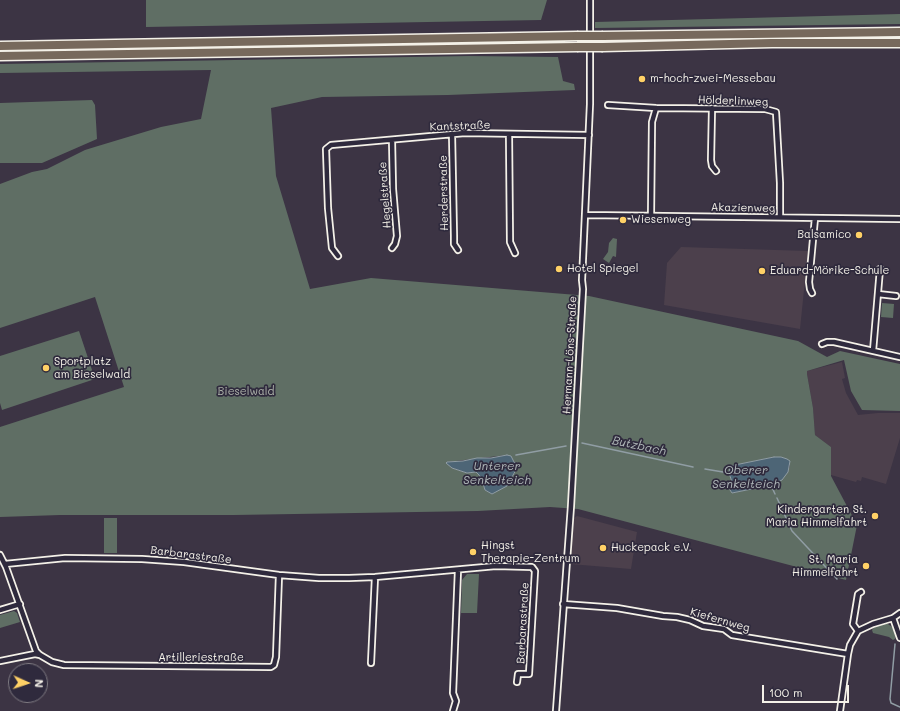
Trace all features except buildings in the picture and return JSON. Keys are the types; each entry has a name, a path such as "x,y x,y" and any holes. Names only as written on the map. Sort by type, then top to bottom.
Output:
{"highway":[{"path":"0,46 900,32"},
{"path":"0,56 900,42"}],"street":[{"name":"Hermann-Löns-Straße","path":"556,711 571,506 586,215 589,134 590,0"},
{"name":"Hölderlinweg","path":"608,105 656,108 765,109 776,112 780,184 780,217"},
{"path":"651,216 652,122 656,108"},
{"path":"712,108 711,160 712,166 716,171"},
{"name":"Kantstraße","path":"338,256 332,248 328,208 326,149 331,144 452,134 589,134"},
{"name":"Herderstraße","path":"452,134 454,244 458,250"},
{"path":"509,134 510,242 515,253"},
{"name":"Hegelstraße","path":"392,140 397,236 395,244 392,248"},
{"name":"Akazienweg","path":"586,215 900,219"},
{"path":"812,293 809,282 815,218"},
{"path":"873,351 880,269"},
{"path":"878,294 896,296"},
{"path":"822,344 834,342 900,357"},
{"path":"0,555 20,604 34,645 40,655"},
{"name":"Barbarastraße","path":"4,564 66,558 142,558 184,562 279,575 319,578 375,577 501,566 532,567 535,571 529,674 518,674 517,682"},
{"path":"453,711 456,701 453,693 458,570"},
{"name":"Artilleriestraße","path":"40,655 52,662 64,665 271,667 274,665 276,657 279,575"},
{"path":"371,663 375,577"},
{"path":"858,631 853,624 859,593"},
{"path":"0,610 20,604"},
{"name":"Kiefernweg","path":"563,604 617,608 677,617 690,620 703,626 724,629 732,635 848,654"},
{"path":"840,711 850,645 858,631 873,624 893,618 900,613"},
{"path":"893,618 900,638"},
{"path":"0,661 35,654 40,655"}],"shaded area":[{"name":"Eduard-Mörike-Schule","path":"681,247 808,251 800,329 664,305 667,263"},
{"path":"842,362 845,378 842,379 846,393 858,415 900,413 900,438 886,484 862,477 861,481 857,480 856,482 831,475 831,447 815,435 813,408 807,371"},
{"name":"Huckepack e.V.","path":"577,516 637,532 631,569 570,564 574,518"}],"green space":[{"path":"146,0 547,0 541,20 146,27"},
{"path":"900,14 900,24 595,28 595,22"},
{"name":"Bieselwald","path":"469,56 558,57 563,81 574,84 575,90 448,95 322,97 271,108 276,176 310,289 371,278 589,296 798,341 827,357 840,351 900,364 900,411 862,410 851,391 844,360 807,371 813,408 815,435 831,447 831,476 857,525 846,580 578,509 550,507 478,511 234,515 60,515 0,517 0,427 124,387 95,297 0,328 0,184 32,172 47,169 85,150 161,127 201,119 211,70 0,73 0,64","holes":["507,455 517,464 517,468 510,482 492,494 485,490 482,480 476,472 467,473 452,468 447,462","774,457 781,457 790,465 788,472 772,485 732,493 730,490 732,482 729,473 730,466"]},
{"path":"92,100 95,105 97,139 42,163 0,163 0,103"},
{"path":"613,238 617,239 616,257 613,256 609,263 603,259 608,252 609,243"},
{"path":"882,303 894,304 893,318 881,317"},
{"name":"Sportplatz am Bieselwald","path":"79,331 95,379 2,410 0,403 0,356"},
{"path":"104,518 117,518 117,553 104,553"},
{"path":"467,574 479,574 477,613 461,613 462,580"},
{"path":"14,611 17,613 20,622 0,628 0,615"},
{"path":"883,623 892,627 896,636 895,639 893,640 889,637 873,633 872,630 875,626"}],"water":[{"name":"Unterer Senkelteich","path":"507,455 511,456 517,464 517,468 507,486 492,494 485,490 482,480 476,472 467,473 452,468 446,463 477,458 491,458"},
{"name":"Oberer Senkelteich","path":"774,457 781,457 790,461 788,472 782,480 771,485 732,493 730,490 732,482 729,473 730,466"}],"waterway":[{"name":"Butzbach","path":"582,443 693,467"},
{"name":"Butzbach","path":"516,455 566,446"},
{"name":"Butzbach","path":"705,469 729,473"},
{"name":"Butzbach","path":"771,485 775,494"},
{"name":"Butzbach","path":"777,498 792,531 837,579"},
{"name":"Butzbach","path":"895,644 890,699 891,703 900,707"}],"place":[{"name":"m-hoch-zwei-Messebau","path":"642,79"},
{"name":"Wiesenweg","path":"623,220"},
{"name":"Balsamico","path":"859,235"},
{"name":"Hotel Spiegel","path":"559,269"},
{"name":"Eduard-Mörike-Schule","path":"762,271"},
{"name":"Sportplatz am Bieselwald","path":"46,368"},
{"name":"Kindergarten St. Maria Himmelfahrt","path":"875,516"},
{"name":"Huckepack e.V.","path":"603,548"},
{"name":"Hingst Therapie-Zentrum","path":"473,552"},
{"name":"St. Maria Himmelfahrt","path":"866,566"}]}
